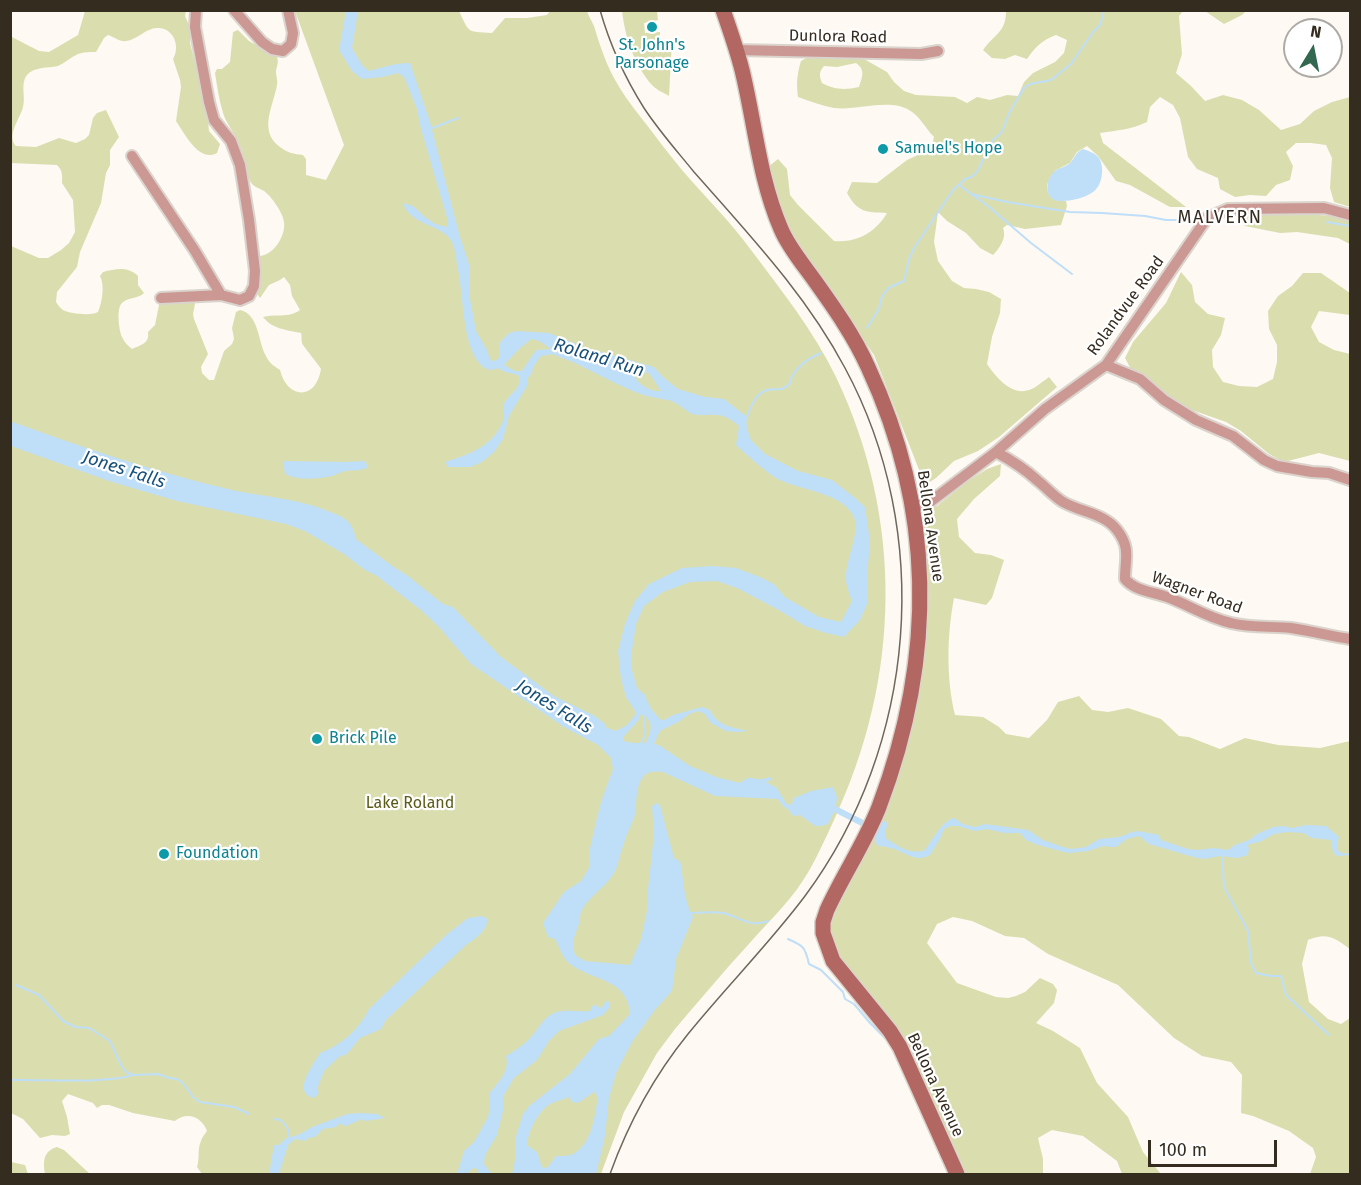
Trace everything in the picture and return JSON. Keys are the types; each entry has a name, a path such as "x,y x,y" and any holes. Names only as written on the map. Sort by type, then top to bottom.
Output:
{"main road":[{"name":"Bellona Avenue","path":"723,10 737,50 763,177 775,214 786,240 844,322 868,366 904,466 917,541 921,590 920,624 911,696 902,738 887,785 867,833 827,910 823,933 833,961 890,1031 900,1047 957,1174"}],"street":[{"path":"161,298 221,295 240,300 249,296 254,286 255,270 240,165 231,141 214,120 195,27 196,10"},
{"path":"234,10 262,42 272,49 284,51 291,44 293,33 288,10"},
{"name":"Dunlora Road","path":"737,50 921,54 938,51"},
{"path":"132,156 195,251 221,295"},
{"name":"Rolandvue Road","path":"912,508 930,502 996,452 1045,409 1106,365 1207,218 1228,209 1324,208 1350,215"},
{"path":"1106,365 1140,379 1164,400 1196,420 1233,436 1264,460 1277,466 1329,473 1350,480"},
{"name":"Wagner Road","path":"996,452 1026,470 1065,504 1107,521 1117,530 1127,550 1125,579 1128,584 1168,597 1230,623 1244,626 1290,628 1350,639"}],"green space":[{"name":"Lake Roland","path":"587,10 607,64 626,97 678,165 743,239 818,343 836,377 858,431 874,486 883,542 886,598 882,655 872,711 856,766 819,852 807,875 790,899 711,987 657,1053 624,1112 601,1174 202,1174 197,1167 199,1148 207,1131 198,1119 184,1116 175,1121 133,1113 109,1105 97,1108 93,1103 68,1094 62,1101 70,1134 40,1138 23,1119 11,1113 11,246 39,258 48,258 69,243 75,232 73,200 62,183 61,171 57,165 11,163 10,36 39,51 49,52 78,35 85,11 186,11 185,16 190,27 190,43 207,110 209,131 220,144 217,153 210,155 198,151 176,121 181,87 173,59 176,43 171,34 163,29 153,29 126,41 108,35 96,52 78,54 58,66 33,70 25,79 23,107 12,137 16,146 36,147 59,138 76,143 89,135 93,118 97,113 106,110 119,137 110,150 110,165 106,173 101,203 80,252 77,267 57,292 56,302 67,311 81,314 98,312 103,289 100,276 103,272 121,269 134,273 138,276 138,285 144,293 122,303 119,314 122,337 132,349 142,345 148,339 148,332 155,325 162,300 192,293 195,304 194,319 208,354 201,367 202,373 209,380 214,380 224,351 232,344 234,339 232,328 236,312 240,310 251,317 269,361 280,370 289,387 301,392 313,387 321,369 303,345 301,333 275,327 263,317 286,315 300,310 292,296 290,285 284,277 269,285 260,298 256,289 260,256 270,252 278,243 283,233 283,218 270,197 250,181 242,150 224,117 218,93 215,73 217,69 222,69 230,62 233,32 238,30 249,41 277,57 277,83 268,126 273,141 291,153 303,155 306,159 306,175 326,180 344,145 295,11 459,11 470,30 492,33 505,18 547,15 550,11"},
{"path":"622,11 657,11 658,20 644,23 645,33 660,32 660,40 672,41 669,96 653,86 636,60 625,30"},
{"path":"1006,11 1183,11 1179,16 1182,54 1176,73 1205,101 1223,95 1242,100 1259,110 1281,130 1300,124 1314,111 1332,102 1350,97 1350,207 1334,202 1330,188 1332,158 1326,145 1296,143 1286,152 1293,166 1290,180 1276,185 1266,196 1235,197 1220,189 1218,178 1197,169 1188,157 1180,118 1173,105 1160,97 1150,107 1147,122 1100,133 1103,143 1186,207 1170,207 1130,185 1116,181 1098,156 1087,146 1077,152 1070,163 1056,170 1047,185 1048,193 1058,201 1066,201 1067,206 1061,225 1025,229 1007,225 1003,228 1002,242 993,255 980,248 966,233 947,221 938,212 934,242 938,261 952,281 964,288 989,292 1001,299 1000,313 992,337 987,364 999,380 1016,390 1032,389 1049,377 1057,387 999,437 978,451 954,461 925,485 874,355 845,314 823,277 794,242 768,167 778,159 787,169 790,195 834,241 850,240 865,235 883,220 887,213 868,212 859,208 847,193 852,182 877,183 907,160 931,149 934,137 916,115 901,107 882,105 834,108 798,97 797,79 801,61 812,55 839,55 864,59 887,72 904,91 916,95 955,97 967,103 977,97 990,100 1007,95 1018,96 1024,82 1033,73 1055,62 1064,53 1067,40 1056,35 1051,37 1039,44 1027,59 1015,55 1005,59 992,58 983,50 1002,29","holes":["856,63 861,68 862,74 859,87 840,89 822,83 820,74 824,66 837,67"]},
{"path":"1205,11 1246,11 1224,24"},
{"path":"1257,211 1333,216 1350,220 1350,244 1338,238 1297,232 1280,233 1245,226 1235,215"},
{"path":"1181,272 1192,285 1195,302 1208,314 1225,318 1221,335 1212,350 1213,367 1223,382 1239,386 1257,387 1273,379 1277,362 1277,345 1269,329 1268,311 1278,296 1292,286 1303,273 1321,273 1350,293 1350,315 1319,311 1311,327 1319,342 1334,350 1350,354 1350,461 1319,453 1284,462 1269,454 1226,422 1175,404 1133,373 1125,358 1133,342 1166,303"},
{"path":"1001,464 1000,476 974,499 957,519 959,537 975,553 991,555 1004,560 992,598 986,605 954,598 948,656 955,715 983,717 1006,734 1029,738 1047,720 1058,702 1079,696 1092,710 1108,712 1128,708 1161,719 1179,736 1189,737 1220,749 1245,738 1278,745 1320,748 1350,741 1350,949 1326,936 1308,940 1302,964 1309,1002 1328,1019 1341,1024 1350,1018 1350,1174 1310,1174 1316,1157 1313,1148 1289,1131 1241,1113 1242,1075 1231,1062 1202,1056 1174,1038 1118,985 1048,954 1024,938 1005,936 972,921 953,917 937,924 927,943 957,983 996,997 1008,998 1025,992 1040,978 1053,984 1057,990 1054,1003 1036,1023 1080,1048 1097,1083 1128,1117 1143,1152 1161,1174 1122,1174 1117,1161 1083,1136 1052,1130 1038,1138 1043,1159 1043,1174 963,1174 926,1094 837,957 831,935 834,912 907,740 919,511 937,506 968,481 987,469"},
{"path":"57,1147 64,1150 90,1174 45,1174 45,1158 49,1151"},
{"path":"11,1162 25,1165 28,1174 11,1174"}],"water":[{"name":"Jones Falls","path":"346,11 358,11 352,48 362,65 369,71 394,64 410,63 430,122 470,267 470,299 476,331 492,361 497,360 500,356 501,341 509,333 517,331 549,333 584,347 654,367 678,389 705,397 724,399 746,416 751,440 765,454 798,471 832,480 865,507 870,541 868,602 860,620 844,637 805,626 737,588 717,581 690,582 663,592 644,606 636,624 632,670 637,688 645,695 651,709 661,720 664,720 673,715 702,707 710,710 721,723 748,731 726,731 711,723 705,714 698,711 660,731 654,744 690,766 716,777 740,783 750,778 772,777 772,780 766,782 777,788 786,803 790,805 794,798 811,791 833,787 837,797 836,806 877,827 885,821 888,824 885,833 887,839 915,852 925,850 942,827 954,818 963,824 975,827 985,824 1028,830 1043,840 1071,849 1086,847 1099,839 1119,837 1138,831 1159,835 1161,840 1188,849 1228,850 1273,827 1326,826 1339,837 1338,850 1342,853 1350,853 1350,855 1337,856 1333,852 1331,840 1312,838 1303,833 1274,834 1262,841 1247,845 1248,855 1237,858 1220,856 1204,859 1149,844 1139,836 1127,839 1116,847 1103,846 1088,851 1068,853 1026,840 1020,833 1004,833 987,829 975,831 950,826 944,829 930,855 917,858 877,845 875,833 834,812 826,824 815,826 800,815 793,816 778,799 715,796 663,772 648,773 642,778 638,787 635,814 612,877 581,912 574,939 574,950 575,955 585,961 630,965 641,939 647,911 654,834 652,806 657,803 660,805 674,858 680,861 686,896 693,917 676,959 672,991 654,1011 632,1042 616,1073 609,1098 605,1136 596,1174 512,1174 515,1139 523,1114 529,1106 570,1074 599,1039 609,1036 630,1014 628,1002 623,993 608,982 579,970 568,962 555,939 548,937 543,923 564,892 581,881 590,866 590,848 596,822 613,769 611,758 598,745 564,727 471,664 422,611 377,576 305,531 286,524 177,501 109,481 11,446 10,421 145,467 228,489 318,507 341,516 353,528 356,539 443,604 453,607 501,657 554,696 595,716 605,724 605,727 616,731 627,725 635,715 626,697 621,679 618,651 625,624 635,601 649,584 682,568 713,566 736,568 774,584 785,597 819,617 841,622 852,601 847,587 846,572 856,526 850,511 842,503 776,478 760,466 736,445 739,426 728,418 692,414 672,401 635,392 554,354 541,356 533,367 527,379 527,386 509,416 503,439 494,452 482,462 470,467 448,467 445,462 481,448 494,436 504,418 504,404 519,385 519,376 499,368 486,369 475,357 470,346 464,318 452,242 442,232 412,216 403,203 413,206 435,224 447,227 448,221 417,109 404,77 398,73 362,79 352,71 339,50","holes":["531,339 551,349 536,350 522,371 515,371 504,365","633,371 649,373 661,391 643,386","641,714 645,715 650,722 646,743 624,741 624,736 638,721","594,1092 598,1098 588,1138 584,1145 571,1155 556,1156 548,1167 542,1167 537,1152 528,1146 530,1130 539,1115 554,1102 569,1097 572,1102 578,1103"]},
{"path":"1083,149 1096,155 1101,162 1102,172 1099,186 1090,194 1078,199 1061,201 1051,198 1048,185 1051,175 1069,164"},
{"path":"283,461 365,461 368,467 314,479 285,474"},
{"path":"482,916 488,919 480,934 386,1020 381,1029 360,1038 347,1054 339,1057 324,1071 317,1089 319,1093 314,1098 307,1095 304,1091 306,1078 320,1053 349,1036 369,1009 446,935 468,918"},
{"path":"606,1001 609,1002 610,1007 603,1015 559,1031 549,1041 537,1060 514,1078 504,1095 497,1135 485,1155 484,1164 492,1174 479,1174 477,1169 473,1168 467,1174 457,1174 464,1151 474,1142 488,1117 489,1094 505,1072 506,1056 526,1042 543,1022 556,1012 590,1011 592,1006 602,1007"},
{"path":"347,1114 377,1114 385,1118 365,1121 362,1119 346,1126 340,1123 336,1127 323,1129 315,1137 305,1141 295,1139 288,1145 279,1174 269,1174 274,1145 279,1145 285,1139 312,1127"}],"waterway":[{"path":"867,328 879,309 884,293 890,287 904,281 914,248 953,190 977,172 993,140 1002,132 1009,113 1024,88 1030,84 1051,80 1071,64 1100,25 1104,10"},
{"path":"430,129 458,118"},
{"path":"959,185 1072,274"},
{"path":"971,194 1070,212 1186,220"},
{"path":"1327,222 1350,226"},
{"path":"746,420 753,402 759,395 767,390 781,389 786,386 801,365 821,353"},
{"name":"Roland Run","path":"640,744 645,733 643,712"},
{"path":"1222,853 1224,887 1248,931 1251,963 1256,973 1281,976 1286,995 1329,1035"},
{"path":"689,913 719,912 750,923 768,921"},
{"path":"788,939 803,948 809,964 821,970 843,992 845,999 854,1004 888,1041"},
{"path":"16,985 39,995 63,1021 75,1027 89,1028 110,1041 126,1072 133,1075 158,1074 177,1079 200,1102 234,1107 249,1114"},
{"path":"10,1080 85,1081 130,1076"},
{"path":"274,1119 281,1120 288,1129 289,1140"}],"tram line":[{"path":"600,10 619,61 644,108 668,141 786,279 817,322 845,368 873,432 892,499 901,568 900,637 890,706 871,773 843,837 791,914 702,1017 664,1067 634,1119 610,1174"}],"place":[{"name":"St. John's Parsonage","path":"652,27"},
{"name":"Samuel's Hope","path":"883,149"},
{"name":"Brick Pile","path":"317,739"},
{"name":"Foundation","path":"164,854"}],"district":[{"name":"MALVERN","path":"1220,218"}]}
